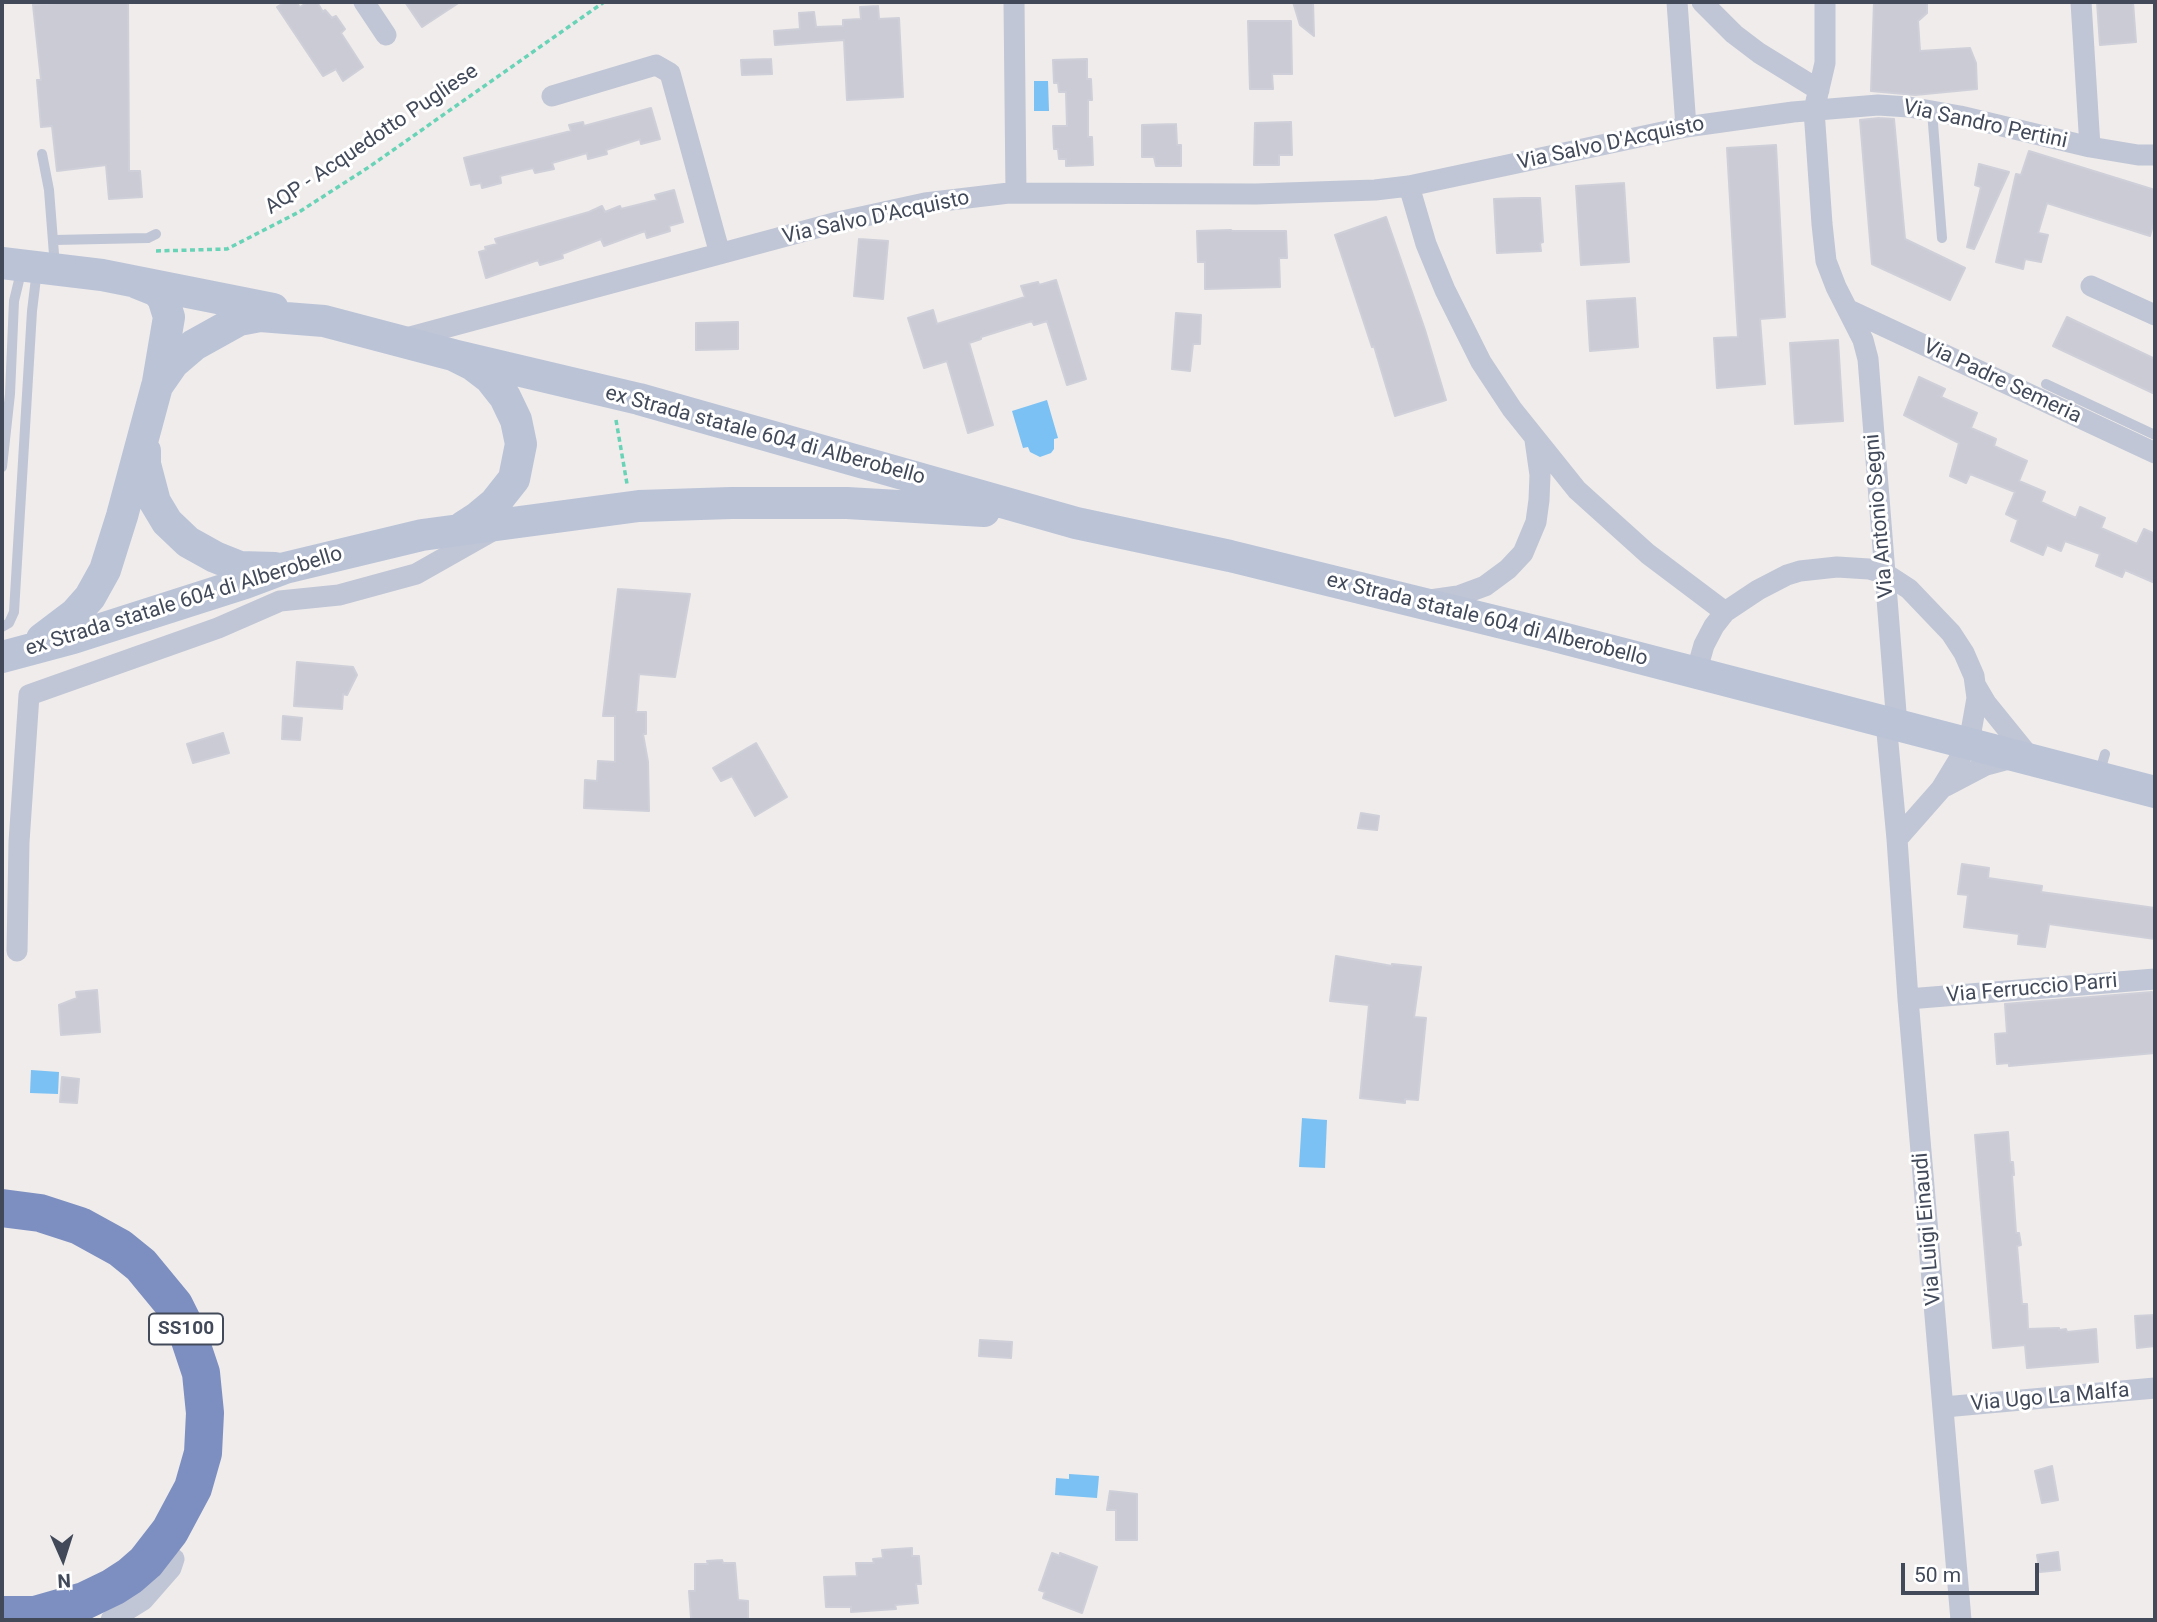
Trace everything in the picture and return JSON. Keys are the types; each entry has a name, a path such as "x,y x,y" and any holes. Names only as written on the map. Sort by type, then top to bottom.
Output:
{"highway":[{"name":"SS100","path":"2,1208 21,1209 60,1218 102,1236 141,1265 174,1305 187,1331 204,1392 203,1453 193,1488 181,1513 158,1548 130,1576 112,1604 90,1607 62,1620"},
{"name":"SS100","path":"2,1615 34,1615 84,1601 112,1604"}],"main road":[{"path":"34,261 253,304 324,321"},
{"path":"129,280 157,291 163,298 169,317 157,386"},
{"name":"ex Strada statale 604 di Alberobello","path":"2,656 47,637 75,614 90,597 112,552 157,386 173,363 194,345 239,320 260,316 324,321 615,393 1076,523 1230,556 1418,602 2025,759 2102,766 2155,792"},
{"path":"453,355 490,378 505,397 516,420 521,444 514,479 495,503 458,530"},
{"path":"145,436 145,464 155,502 167,522 188,542 240,567 285,568"},
{"name":"ex Strada statale 604 di Alberobello","path":"2,656 73,638 285,568 422,535 631,507 731,503 847,503 969,509 1076,523"}],"street":[{"path":"364,2 386,34"},
{"path":"1014,2 1016,193"},
{"path":"1677,2 1686,127"},
{"path":"1702,2 1734,34 1816,100"},
{"name":"Via Antonio Segni","path":"1825,2 1825,63 1816,100 1826,261 1863,340 1868,359 1886,574 1891,723"},
{"path":"2081,2 2090,147"},
{"path":"552,96 656,65 670,73 720,254"},
{"name":"Via Salvo D'Acquisto","path":"397,341 838,222 925,204 1016,193 1256,194 1350,192 1409,186 1816,100"},
{"name":"Via Sandro Pertini","path":"1816,100 1932,111 2090,147 2147,155"},
{"path":"2147,155 2155,171"},
{"path":"1409,186 1426,244 1463,326 1481,362 1535,439 1577,490 1612,524 1725,612"},
{"path":"2091,286 2155,316"},
{"name":"Via Padre Semeria","path":"1849,310 2155,453"},
{"path":"1418,602 1458,596 1485,586 1508,569 1523,553 1536,522 1539,500 1540,475 1535,439"},
{"path":"17,951 19,842 29,695 218,628 280,601 338,595 416,574 506,523"},
{"path":"1696,673 1707,636 1725,612 1787,575 1837,567 1868,569 1886,574 1909,589 1951,633 1964,653 1977,698 1969,743 1941,789 1897,839"},
{"path":"1941,789 1986,765 2025,759 1975,685"},
{"name":"Via Luigi Einaudi","path":"1891,723 1908,999 1961,1620"},
{"name":"Via Ferruccio Parri","path":"1908,999 2155,979"},
{"name":"Via Ugo La Malfa","path":"1944,1407 2155,1388"}],"lane":[{"path":"1932,111 1942,238"},
{"path":"2,627 9,623 14,612 42,154"},
{"path":"34,261 148,238 156,234"},
{"path":"2,467 10,394 14,301 34,261"},
{"path":"2046,384 2155,435"}],"path":[{"name":"AQP - Acquedotto Pugliese","path":"143,251 227,249 299,212 604,2"},
{"path":"615,393 614,411 631,507"}],"water":[{"path":"1034,81 1048,81 1049,111 1034,111"},
{"path":"1047,400 1058,438 1054,439 1051,453 1040,457 1030,452 1028,447 1023,448 1012,411"},
{"path":"31,1070 59,1072 58,1094 30,1093"},
{"path":"1302,1118 1327,1120 1325,1168 1299,1167"},
{"path":"1069,1474 1099,1476 1097,1498 1055,1495 1056,1478 1069,1479"}],"building":[{"path":"128,2 129,171 140,171 142,197 109,199 106,165 57,171 52,126 41,127 37,80 41,80 33,5"},
{"path":"285,2 296,2 300,7 308,2 317,2 323,12 325,10 332,18 336,16 345,29 341,33 363,67 343,81 336,69 323,76 277,7"},
{"path":"405,2 460,2 422,27"},
{"path":"1293,2 1313,2 1314,36 1300,25"},
{"path":"1874,2 1927,2 1927,13 1918,21 1920,51 1970,48 1976,63 1977,89 1915,95 1871,91"},
{"path":"2097,2 2133,2 2136,42 2100,45"},
{"path":"878,6 879,19 899,18 903,97 847,100 844,40 775,45 774,31 800,29 799,13 814,12 816,27 843,26 843,20 861,19 860,7"},
{"path":"1248,21 1291,21 1292,74 1272,74 1273,89 1250,89"},
{"path":"771,59 772,74 742,75 741,60"},
{"path":"1087,59 1087,79 1091,79 1092,100 1088,100 1088,137 1092,137 1093,165 1066,166 1066,159 1059,159 1058,149 1054,149 1053,126 1067,126 1066,92 1059,92 1058,83 1054,83 1053,60"},
{"path":"651,108 660,139 641,144 640,139 606,150 607,154 588,159 587,153 552,163 554,169 535,173 533,168 500,176 501,183 482,188 481,183 471,185 464,158 571,131 569,125 583,122 584,126"},
{"path":"1894,119 1905,239 1965,268 1950,300 1872,264 1860,120"},
{"path":"1291,122 1292,155 1279,155 1279,165 1254,165 1255,123"},
{"path":"1176,124 1177,145 1181,145 1181,166 1156,166 1154,157 1142,157 1142,125"},
{"path":"1776,145 1785,317 1760,319 1765,384 1717,388 1714,338 1738,337 1727,148"},
{"path":"2029,151 2155,190 2155,218 2150,236 2047,203 2038,233 2048,235 2041,262 2025,259 2023,269 1996,262 2016,174 2021,175"},
{"path":"1979,164 2009,172 1974,249 1967,247 1981,187 1975,185"},
{"path":"1624,183 1629,262 1581,265 1576,186"},
{"path":"674,190 683,222 669,226 670,231 647,238 645,231 604,246 601,239 562,254 563,258 540,265 538,260 486,278 479,252 486,250 485,247 497,244 495,239 602,206 605,212 620,206 621,209 657,200 655,195"},
{"path":"1540,198 1543,242 1540,243 1541,251 1497,253 1494,199"},
{"path":"1386,217 1446,400 1395,416 1335,235"},
{"path":"1197,231 1286,231 1287,258 1279,258 1280,287 1205,289 1205,262 1198,262"},
{"path":"859,239 888,241 883,299 854,296"},
{"path":"1056,280 1086,379 1067,385 1047,321 1034,325 1032,321 981,337 969,343 993,425 968,433 947,361 924,368 908,318 933,310 937,324 1025,297 1021,286"},
{"path":"1635,298 1638,347 1590,351 1587,301"},
{"path":"1176,313 1201,315 1200,344 1193,344 1190,371 1172,369"},
{"path":"2067,317 2155,359 2155,394 2053,346"},
{"path":"738,322 738,349 696,350 696,323"},
{"path":"1838,340 1843,421 1795,424 1790,343"},
{"path":"1919,377 1945,389 1941,397 1977,413 1971,428 1996,439 1994,446 2027,461 2019,481 2045,492 2041,502 2076,518 2080,507 2105,518 2101,528 2137,544 2144,529 2155,534 2155,583 2125,570 2122,577 2096,566 2100,554 2065,541 2061,551 2047,545 2043,555 2011,541 2018,520 2006,514 2015,492 1970,474 1966,483 1950,476 1959,443 1904,415"},
{"path":"618,589 690,594 675,677 639,674 636,712 646,712 646,734 643,734 648,762 649,811 584,808 585,780 597,781 598,761 615,762 615,716 603,716"},
{"path":"297,662 353,667 357,675 347,695 343,694 342,709 294,706"},
{"path":"283,716 302,718 300,740 282,739"},
{"path":"223,733 229,753 193,763 187,744"},
{"path":"756,743 787,797 755,816 732,776 721,781 713,768"},
{"path":"1361,813 1379,816 1377,830 1358,828"},
{"path":"1962,864 1989,868 1988,878 2042,886 2041,892 2155,908 2155,939 2049,924 2045,947 2018,944 2019,934 1964,927 1968,895 1958,894"},
{"path":"1336,956 1392,966 1421,967 1414,1017 1426,1018 1418,1100 1405,1099 1405,1103 1360,1098 1369,1005 1330,1001"},
{"path":"97,990 100,1032 61,1035 59,1005 77,998 76,992"},
{"path":"2152,992 2155,1053 2009,1066 2009,1063 1997,1064 1995,1034 2007,1033 2005,1004"},
{"path":"62,1077 79,1079 77,1103 60,1102"},
{"path":"2008,1132 2010,1162 2013,1162 2016,1233 2019,1233 2021,1245 2017,1246 2022,1304 2027,1304 2028,1329 2059,1328 2066,1329 2067,1332 2096,1329 2098,1362 2027,1368 2025,1345 1993,1348 1975,1135"},
{"path":"2155,1315 2155,1346 2137,1348 2135,1316"},
{"path":"980,1340 1012,1342 1011,1358 979,1356"},
{"path":"2052,1466 2058,1500 2042,1503 2035,1471"},
{"path":"1110,1491 1137,1494 1137,1540 1116,1540 1116,1510 1107,1510"},
{"path":"912,1548 912,1556 919,1556 921,1584 916,1584 918,1603 895,1605 896,1609 851,1612 851,1607 826,1607 824,1577 857,1576 856,1563 874,1563 873,1559 883,1558 882,1550"},
{"path":"2058,1552 2060,1570 2040,1572 2037,1555"},
{"path":"1052,1553 1060,1556 1060,1553 1097,1567 1082,1613 1043,1598 1045,1592 1039,1590"},
{"path":"722,1560 723,1563 735,1563 738,1600 748,1601 748,1619 691,1618 689,1591 695,1591 695,1564"}]}
